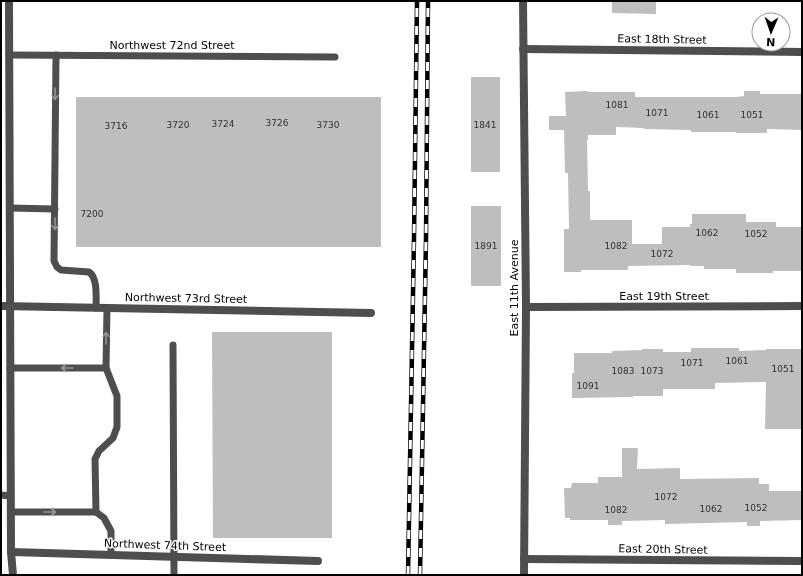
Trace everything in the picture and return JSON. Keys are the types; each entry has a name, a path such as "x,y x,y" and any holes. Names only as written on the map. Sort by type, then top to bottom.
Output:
{"street":[{"path":"9,1 11,552 13,575"},
{"name":"East 11th Avenue","path":"523,1 526,308 524,575"},
{"name":"East 18th Street","path":"523,48 802,52"},
{"name":"Northwest 73rd Street","path":"1,306 371,313"},
{"name":"East 19th Street","path":"526,308 802,306"},
{"name":"Northwest 74th Street","path":"11,552 318,560"},
{"name":"East 20th Street","path":"524,559 802,561"}],"lane":[{"path":"56,55 54,261 57,267 61,270 89,272 93,275 95,281 96,308"},
{"name":"Northwest 72nd Street","path":"9,56 335,57"},
{"path":"10,208 55,209"},
{"path":"96,512 95,459 99,451 113,438 117,427 117,396 106,368 107,308"},
{"path":"173,345 174,575"},
{"path":"10,368 106,368"},
{"path":"1,495 11,496"},
{"path":"11,512 96,512 104,518 111,531 111,555"}],"building":[{"path":"612,1 656,1 656,14 612,13"},
{"path":"471,77 500,77 500,172 471,172"},
{"path":"744,91 760,91 760,94 802,94 802,130 767,129 767,133 736,133 691,132 691,130 616,127 616,135 588,135 587,140 590,220 632,220 632,244 662,244 662,227 690,227 690,224 692,224 692,214 746,214 746,222 776,222 776,227 802,227 802,271 736,273 736,269 704,269 704,266 690,265 628,266 628,270 581,270 581,272 564,272 564,229 569,229 568,173 565,173 564,130 549,130 549,116 566,116 565,92 635,92 635,97 736,97 744,96"},
{"path":"76,97 381,97 381,247 76,247"},
{"path":"471,206 501,206 501,286 471,286"},
{"path":"212,332 332,332 332,538 213,538"},
{"path":"691,348 739,348 739,351 801,349 802,429 765,429 766,382 715,383 715,389 663,389 663,396 572,398 574,353 612,353 612,351 642,349 663,349 663,352 691,352"},
{"path":"622,448 638,448 637,469 680,468 680,479 759,478 759,484 769,484 769,491 802,491 802,520 760,521 760,526 747,526 747,522 665,524 665,520 622,521 622,525 608,525 608,520 570,520 570,518 565,518 564,488 571,488 572,483 598,483 598,477 622,477"}],"railway":[{"path":"408,575 417,1"},
{"path":"420,575 426,238 428,1"}]}
